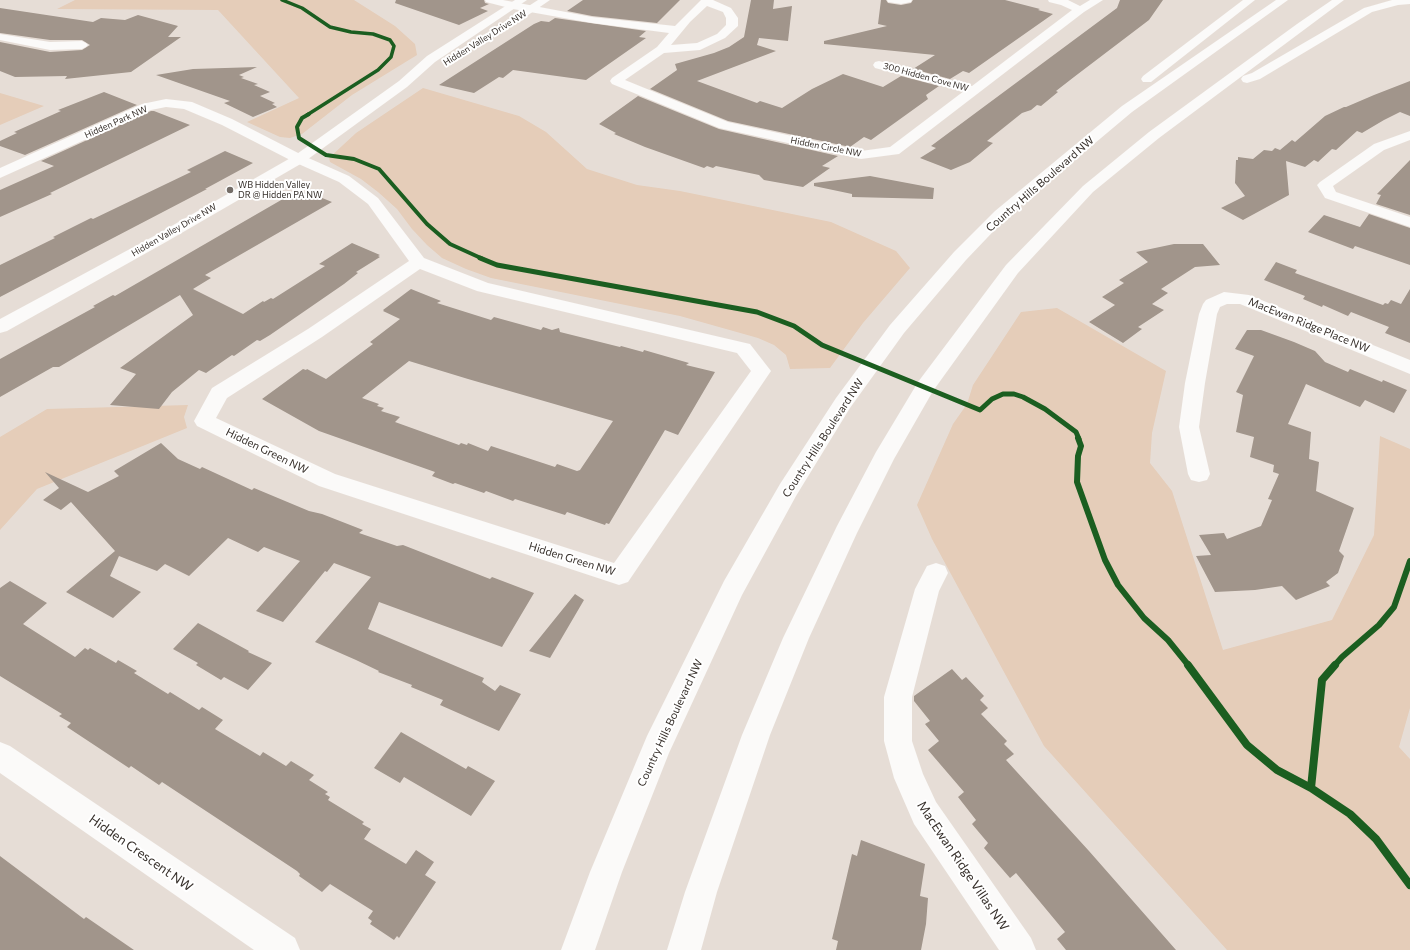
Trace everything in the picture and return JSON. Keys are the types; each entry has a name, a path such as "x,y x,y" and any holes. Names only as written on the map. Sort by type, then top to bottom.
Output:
{"street":[{"path":"490,0 531,4 592,20 677,30"},
{"path":"661,50 700,46 721,36 732,26 732,18 727,10 706,0"},
{"name":"Hidden Circle NW","path":"706,0 677,30 661,50 616,81 724,125 861,155 894,151 1080,10 1098,0"},
{"path":"892,0 906,0"},
{"path":"1053,0 1058,0 1080,10"},
{"path":"1127,109 1136,87 1250,0"},
{"name":"Country Hills Boulevard NW","path":"578,950 606,872 657,746 726,603 788,490 843,403 897,329 960,256 1001,214 1127,109 1283,0"},
{"path":"1301,26 1322,0"},
{"path":"684,950 701,892 756,735 796,638 845,533 884,458 925,387 1012,269 1088,189 1154,135 1301,26 1339,0"},
{"path":"544,1 598,13 686,20"},
{"name":"Hidden Valley Drive NW","path":"499,30 531,4 544,1"},
{"path":"1221,85 1256,76 1368,10 1397,2 1410,1"},
{"name":"Hidden Valley Drive NW","path":"0,327 160,239 299,159 403,84 431,59 518,3"},
{"path":"0,37 50,46 82,45"},
{"name":"300 Hidden Cove NW","path":"879,65 974,90"},
{"name":"Hidden Valley Drive NW","path":"403,84 440,66"},
{"name":"Hidden Park NW","path":"0,174 148,107 166,103 188,105 227,122 299,159"},
{"path":"1410,135 1379,147 1325,186 1330,195 1410,222"},
{"path":"299,159 344,179 373,201 418,262"},
{"name":"Hidden Green NW","path":"418,262 483,287 743,348 761,371 619,575 327,480 204,421 219,393 315,333 418,262"},
{"name":"MacEwan Ridge Place NW","path":"1199,474 1189,427 1207,322 1212,304 1224,298 1243,299 1410,367"},
{"name":"MacEwan Ridge Villas NW","path":"936,573 927,589 898,697 898,741 909,778 925,813 1019,950"},
{"name":"Hidden Crescent NW","path":"0,756 283,950"}],"shaded area":[{"path":"75,0 354,0 395,26 415,44 417,55 352,95 302,134 290,138 280,137 247,122 299,98 218,10 57,9"},
{"path":"423,88 519,116 546,132 587,169 637,185 680,191 831,222 896,251 910,268 863,323 830,368 790,369 786,355 774,345 758,338 680,316 491,278 466,269 442,258 412,229 397,209 378,192 361,179 330,162 329,158 356,133"},
{"path":"0,93 44,106 0,125"},
{"path":"1057,308 1166,371 1152,433 1150,463 1172,491 1223,650 1332,620 1374,535 1380,436 1410,449 1410,708 1399,747 1410,759 1410,950 1227,950 1044,746 932,539 917,505 953,424 967,404 973,385 1021,312"},
{"path":"188,405 184,417 187,428 37,489 0,530 0,437 47,409"}],"building":[{"path":"396,0 484,0 485,3 489,4 480,8 488,11 459,25 395,3"},
{"path":"583,0 680,0 657,23 592,16 567,11"},
{"path":"751,0 774,0 773,9 792,6 788,41 759,38 757,45 776,51 697,81 757,103 760,101 782,108 812,89 843,74 883,87 901,76 939,86 926,95 928,99 871,140 864,137 850,147 728,121 650,89 677,70 675,64 714,53 729,47 744,37"},
{"path":"881,0 886,0 888,3 901,5 911,3 913,0 1005,0 1053,14 969,73 963,71 950,79 913,69 935,55 824,44 824,41 887,26 878,24"},
{"path":"1120,0 1163,0 1149,20 1056,91 1058,92 1041,106 1037,105 1031,110 1022,113 987,141 993,143 970,162 951,170 920,158 936,148 931,146 1117,8"},
{"path":"0,8 93,22 101,18 125,20 138,15 178,26 168,37 181,37 131,72 65,79 67,76 15,77 0,71 0,42 50,52 82,50 90,45 82,40 50,40 0,33"},
{"path":"555,18 646,31 639,37 646,38 586,80 513,70 503,78 499,77 474,93 439,85 534,24 541,21 549,22"},
{"path":"257,67 239,75 244,77 241,78 258,84 254,85 270,92 260,96 275,103 272,104 277,107 253,117 224,103 230,101 156,75 193,69"},
{"path":"1410,81 1410,116 1400,112 1362,133 1357,131 1336,150 1332,149 1318,162 1314,160 1305,167 1286,161 1289,195 1243,220 1221,208 1245,196 1235,183 1236,160 1238,160 1238,157 1253,159 1264,150 1272,151 1275,148 1280,150 1292,140 1295,142 1325,116"},
{"path":"104,92 137,105 25,155 0,146 0,141 17,133 14,132 61,111 58,110"},
{"path":"638,96 719,129 838,156 822,166 830,168 803,187 764,180 759,175 716,166 713,168 707,166 704,168 645,147 614,134 616,133 599,124"},
{"path":"151,111 190,125 50,193 52,194 0,217 0,190 54,166 41,161"},
{"path":"225,151 253,163 205,189 207,189 0,297 0,265 55,238 53,237 91,218 93,219 191,172 187,170"},
{"path":"1410,160 1410,215 1376,204 1381,195 1377,194"},
{"path":"870,176 934,188 933,199 852,197 852,194 814,186 814,183"},
{"path":"295,192 301,194 306,192 310,193 332,202 205,275 211,278 193,289 243,314 263,301 264,302 271,298 273,299 325,266 319,264 352,243 380,255 378,256 380,257 356,272 358,273 344,284 270,335 260,341 257,340 206,373 199,370 172,392 159,409 110,405 136,374 120,368 193,315 180,295 59,367 53,367 0,397 0,359 95,307 93,306 113,295 115,296"},
{"path":"1369,214 1410,228 1410,265 1355,246 1353,249 1308,232 1324,215 1360,227"},
{"path":"1174,244 1203,244 1220,265 1195,267 1161,289 1168,293 1152,304 1164,310 1138,327 1142,329 1123,343 1089,322 1115,305 1102,297 1124,283 1119,280 1148,262 1136,252"},
{"path":"1276,262 1297,270 1295,273 1383,305 1385,303 1388,304 1391,300 1401,304 1410,289 1410,343 1385,333 1389,327 1351,312 1348,316 1323,305 1322,307 1303,299 1305,296 1264,280"},
{"path":"411,289 441,301 437,303 491,320 494,317 541,330 543,327 552,330 559,328 560,332 643,352 644,350 689,363 686,365 715,372 678,435 665,430 609,524 606,523 605,525 567,512 565,515 515,499 513,501 486,491 484,493 455,483 453,484 432,476 435,472 319,431 262,399 303,369 307,369 326,379 373,344 370,342 400,319 383,310","holes":["409,361 613,421 580,470 577,471 557,464 555,467 491,446 488,451 468,443 467,445 461,443 459,445 395,422 400,417 381,411 384,408 377,406 379,404 362,398"]},
{"path":"1247,330 1261,330 1294,342 1315,351 1325,362 1348,372 1350,369 1407,390 1394,413 1365,400 1360,407 1306,384 1288,424 1311,432 1309,459 1319,462 1316,491 1354,508 1339,551 1344,556 1338,573 1326,582 1330,586 1296,600 1282,586 1255,590 1215,592 1196,556 1211,555 1199,535 1224,533 1227,539 1261,526 1272,500 1268,499 1279,474 1273,472 1274,465 1250,457 1254,437 1236,432 1243,395 1236,392 1254,356 1235,349"},
{"path":"161,443 178,459 200,469 202,467 252,490 254,488 309,511 322,514 363,530 359,533 397,546 403,545 490,579 492,577 534,593 502,647 379,602 368,629 484,678 482,682 495,691 500,685 521,694 499,731 440,705 443,700 411,687 412,685 378,672 379,671 315,642 371,577 334,563 327,572 325,571 283,622 256,611 300,561 264,547 258,552 228,538 189,576 165,564 157,571 119,556 110,576 141,592 113,618 66,592 115,551 71,502 61,510 43,500 59,488 45,472 88,492 119,476 114,471"},
{"path":"10,581 47,603 23,624 75,657 85,648 88,650 90,648 116,663 118,660 137,671 134,673 168,694 170,692 199,710 202,707 223,720 215,729 260,756 263,752 286,766 291,761 314,775 309,780 328,792 325,794 330,797 328,800 364,822 362,824 371,829 364,839 406,864 416,850 434,862 425,875 436,882 399,938 397,936 394,940 370,924 372,921 368,918 373,911 330,884 322,892 299,876 300,874 297,871 162,782 159,785 131,766 129,768 67,727 71,723 59,716 62,714 0,676 0,588"},
{"path":"575,594 584,600 550,658 529,651"},
{"path":"198,623 249,651 248,652 272,663 248,690 224,677 221,680 196,665 198,663 173,649"},
{"path":"952,669 962,680 966,677 984,696 980,700 988,708 981,714 1007,741 1004,744 1014,754 1006,760 1176,950 1066,950 1057,939 1065,932 1016,873 1010,878 984,848 988,843 972,824 976,820 958,797 964,792 928,750 939,741 925,724 930,721 914,701 914,696"},
{"path":"401,732 466,769 468,766 495,781 471,816 404,777 400,783 374,768"},
{"path":"861,840 925,864 920,896 928,898 926,924 921,950 836,950 838,941 832,939 852,854 857,856"},
{"path":"0,856 84,919 86,917 134,950 0,950"}],"cycle path":[{"path":"282,0 302,8 330,27 351,32 373,34 390,40 394,46 391,57 378,70 302,118 297,127 299,138 326,155 354,159 379,169 427,224 450,244 497,265 757,312 794,326 822,345 980,410 992,399 1003,394 1014,394 1023,397 1045,409 1076,432 1081,446 1078,456 1077,482 1105,560 1118,585 1144,618 1168,640 1190,667 1247,745 1277,770 1311,788 1350,814 1376,839 1410,885"},
{"path":"1311,788 1322,680 1342,657 1379,625 1394,607 1410,561"}],"place":[{"name":"WB Hidden Valley DR @ Hidden PA NW","path":"230,190"}]}
